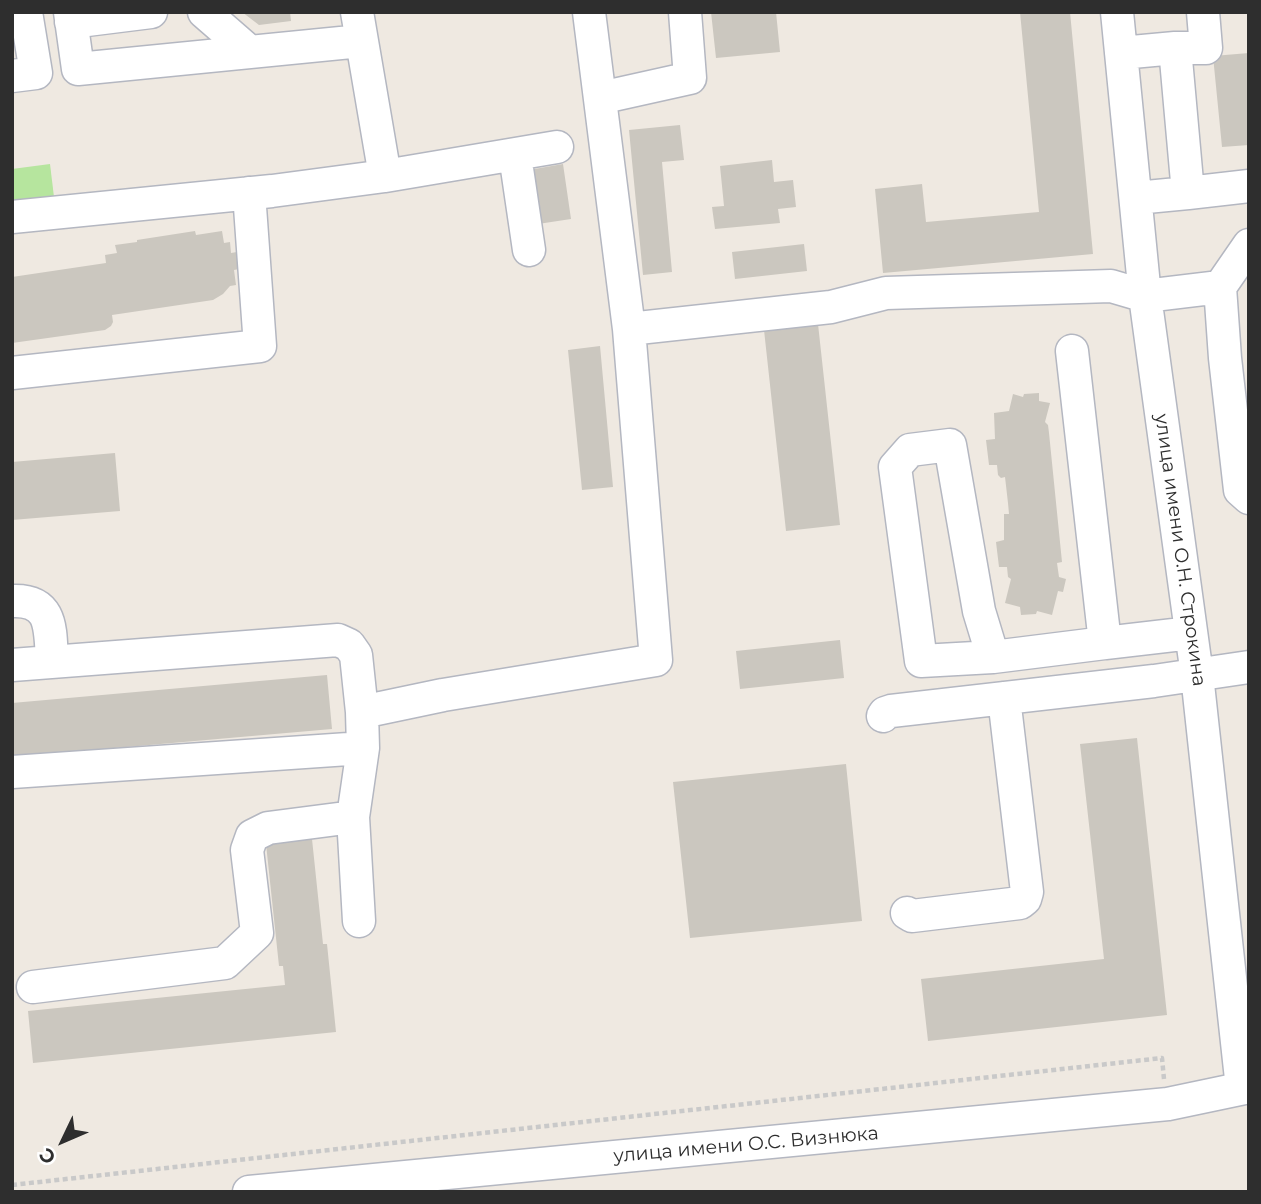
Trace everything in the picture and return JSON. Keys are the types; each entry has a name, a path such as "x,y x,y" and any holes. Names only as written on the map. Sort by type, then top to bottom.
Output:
{"street":[{"path":"12,76 36,73 26,12"},
{"path":"151,12 70,17 78,69 250,52 359,27 385,176"},
{"path":"204,12 250,52"},
{"path":"362,712 443,695 656,660 629,330 589,12"},
{"path":"600,98 690,78 685,12"},
{"name":"улица имени О.Н. Строкина","path":"1116,12 1145,296 1197,676 1245,1088"},
{"path":"1121,53 1206,48 1203,12"},
{"path":"1175,48 1188,193"},
{"path":"12,218 385,176 557,147"},
{"path":"515,155 529,250"},
{"path":"1136,198 1249,186"},
{"path":"12,373 260,346 249,193"},
{"path":"1249,245 1220,287 1240,490 1249,498"},
{"path":"629,330 831,307 886,293 1111,286 1145,296 1220,287"},
{"path":"1072,351 1105,643"},
{"path":"993,657 979,611 950,445 910,450 895,467 921,661 993,657 1191,633"},
{"path":"12,601 26,600 38,606 49,619 52,662"},
{"path":"12,665 338,640 349,645 356,655 362,712 363,748 353,817 359,921"},
{"path":"883,716 891,711 1197,676 1249,667"},
{"path":"907,913 912,916 1020,903 1025,899 1027,891 1004,698"},
{"path":"12,772 363,748"},
{"path":"33,987 225,963 257,933 247,850 252,836 268,828 353,817"},
{"name":"улица имени О.С. Визнюка","path":"250,1192 1168,1104 1245,1088"}],"green space":[{"path":"50,164 54,197 12,202 12,169"}],"building":[{"path":"242,12 290,12 291,21 259,25"},
{"path":"711,12 776,12 780,52 716,58"},
{"path":"1020,12 1070,12 1093,254 883,273 875,189 922,184 926,222 1039,212"},
{"path":"1249,53 1249,145 1222,147 1213,56"},
{"path":"680,125 684,160 662,162 672,272 643,275 629,130"},
{"path":"772,160 774,182 793,180 796,207 778,209 780,223 715,229 712,207 724,206 720,166"},
{"path":"563,164 571,219 538,224 529,170"},
{"path":"195,231 196,235 222,231 224,243 230,242 231,253 237,252 239,269 234,270 236,285 230,286 223,294 213,300 112,315 113,322 105,330 12,343 12,277 106,263 105,255 117,253 115,245"},
{"path":"804,244 807,271 735,279 732,252"},
{"path":"818,324 840,525 786,531 764,330"},
{"path":"600,346 613,487 582,490 568,350"},
{"path":"1039,393 1039,401 1050,403 1045,422 1049,433 1062,562 1057,563 1059,577 1066,579 1063,592 1058,591 1052,615 1037,611 1036,614 1021,615 1020,607 1005,603 1011,579 1008,577 1007,567 999,567 996,542 1004,540 1004,514 1009,514 1005,477 998,475 997,465 989,465 986,440 995,439 994,413 1009,411 1013,394 1023,397 1024,394"},
{"path":"115,453 120,511 12,520 12,462"},
{"path":"840,640 844,678 740,689 736,651"},
{"path":"327,675 332,729 12,757 12,703"},
{"path":"1137,738 1167,1015 928,1041 921,979 1104,959 1080,744"},
{"path":"846,764 862,921 690,938 673,782"},
{"path":"312,839 336,1032 33,1063 28,1011 285,985 283,966 279,966 266,844"}]}
